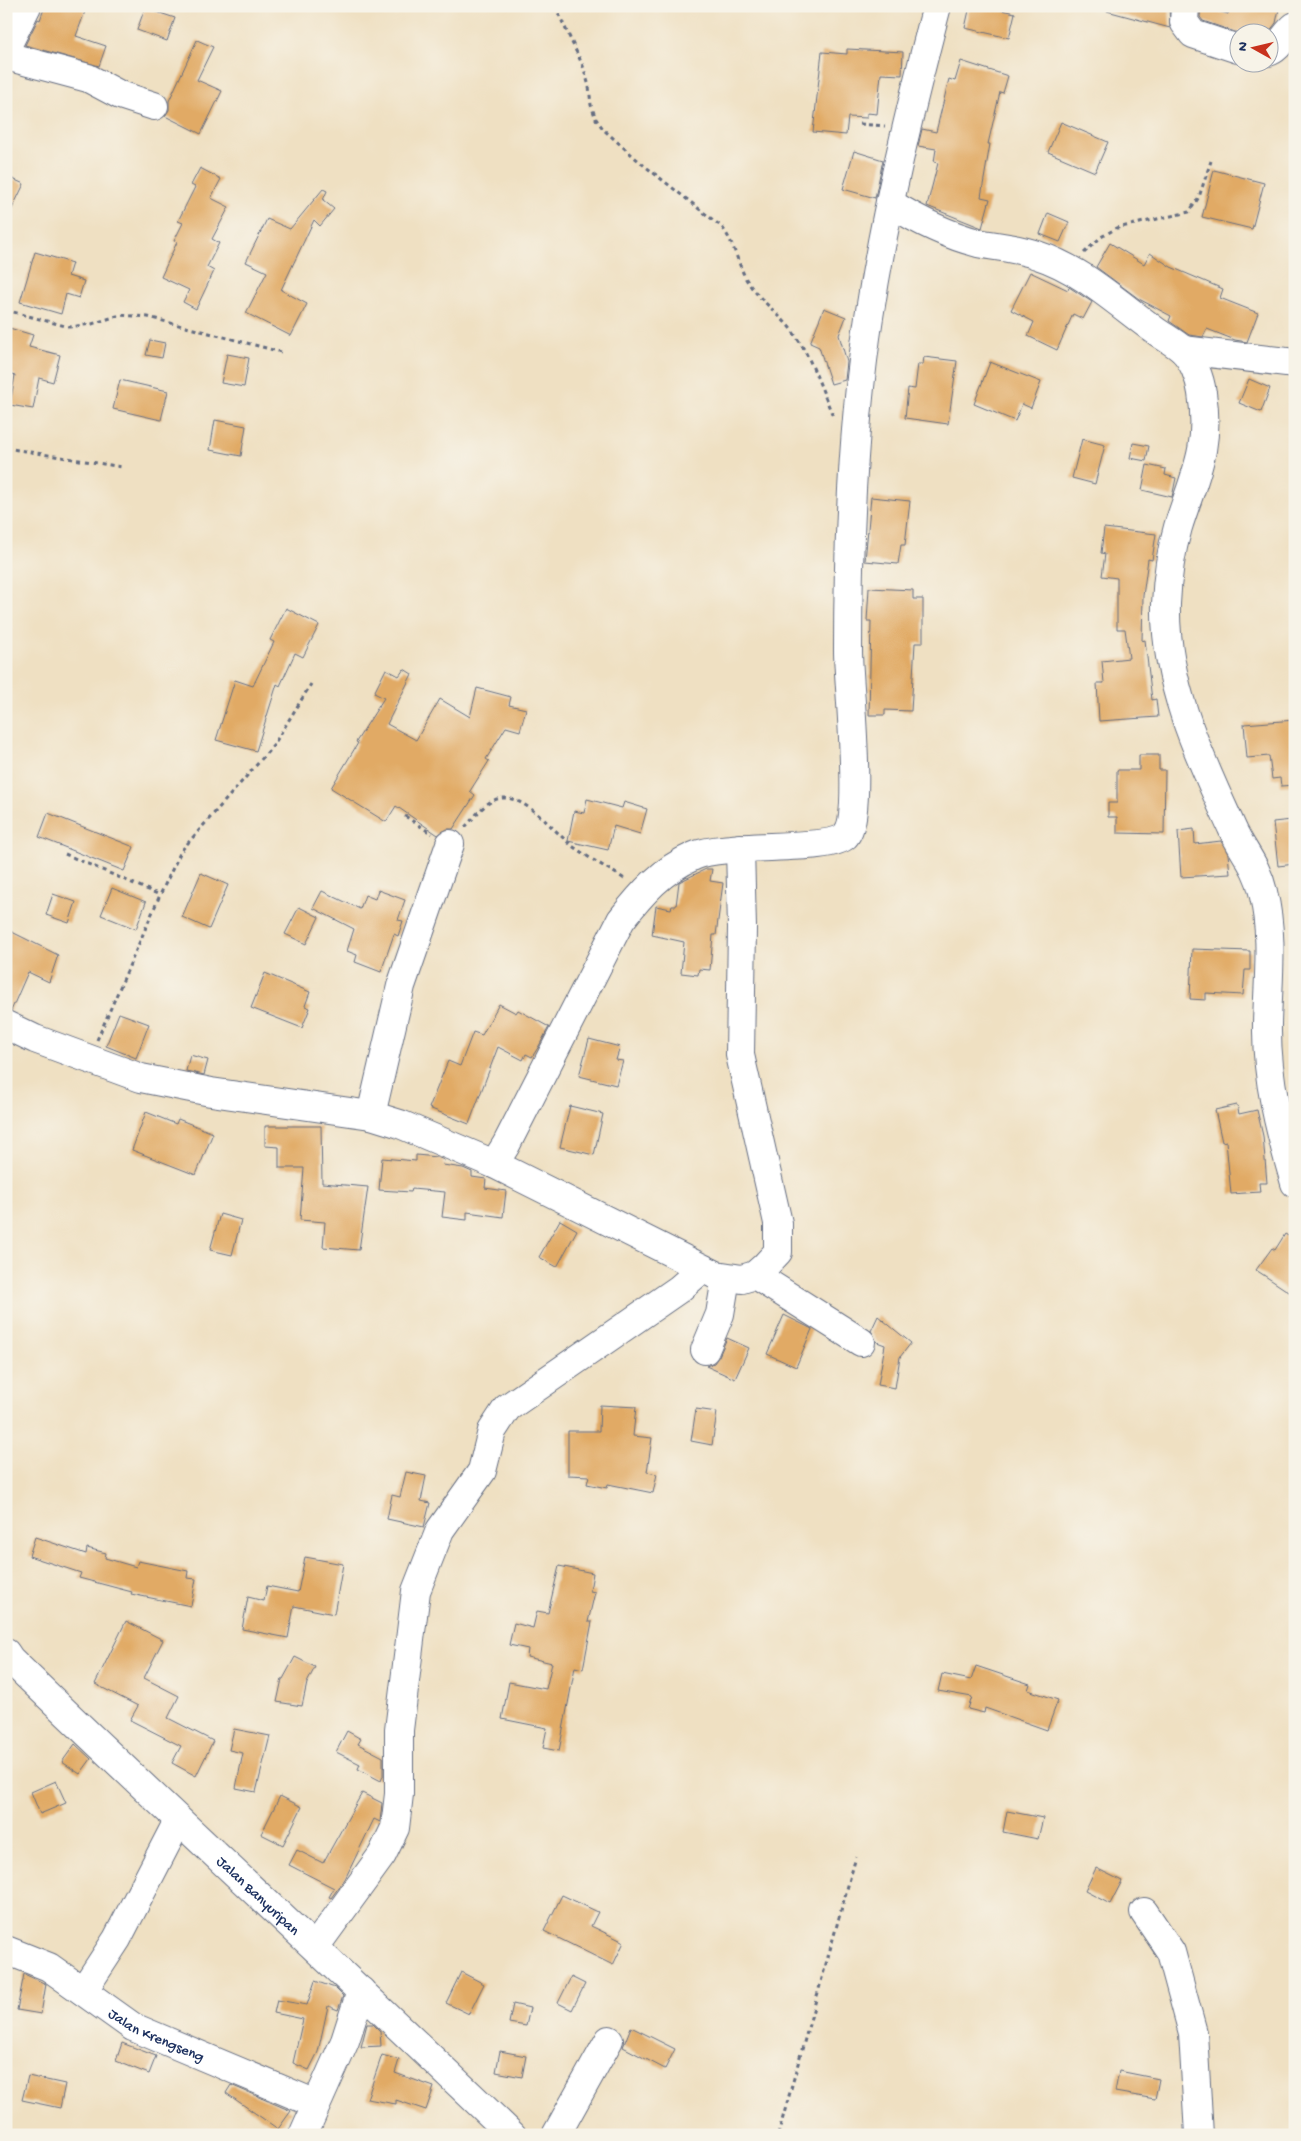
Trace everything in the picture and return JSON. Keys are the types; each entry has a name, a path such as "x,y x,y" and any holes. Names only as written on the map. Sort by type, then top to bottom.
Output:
{"street":[{"path":"6,48 27,6"},
{"path":"494,1164 506,1145 621,920 653,882 697,854 740,848 829,844 845,837 849,831 852,820 854,789 848,655 849,548 855,446 869,318 890,203 902,139 937,6"},
{"path":"1185,6 1184,22 1193,34 1228,46"},
{"path":"1278,45 1285,34 1295,26"},
{"path":"6,56 88,78 120,95 154,106"},
{"path":"890,203 930,225 975,242 1037,255 1086,278 1183,350 1200,378 1205,435 1200,462 1178,528 1171,561 1166,605 1168,645 1191,733 1234,832 1254,863 1263,891 1270,940 1267,1026 1272,1090 1282,1140 1295,1184"},
{"path":"1183,350 1295,363"},
{"path":"371,1115 402,986 450,844"},
{"path":"6,1025 35,1039 150,1080 212,1092 371,1115 400,1124 494,1164 714,1273 742,1279 754,1275 774,1258 779,1244 778,1223 740,1054 742,928 740,848"},
{"path":"705,1350 720,1314 714,1273"},
{"path":"315,1947 382,1856 396,1828 399,1794 399,1730 416,1591 440,1530 482,1471 492,1431 507,1408 679,1289 714,1273"},
{"path":"754,1275 861,1342"},
{"name":"Jalan Banyuripan","path":"6,1653 10,1660 178,1821 315,1947 512,2135"},
{"path":"84,1992 117,1939 178,1821"},
{"path":"1144,1912 1171,1952 1193,2033 1199,2135"},
{"name":"Jalan Krengseng","path":"6,1950 49,1967 133,2027 316,2104"},
{"path":"303,2135 345,2040 361,1991"},
{"path":"556,2135 608,2040"}],"path":[{"path":"555,6 583,66 589,86 591,105 596,119 604,130 641,163 722,227 732,240 746,279 800,343 813,366 834,420 855,446"},
{"path":"1067,269 1101,236 1117,228 1189,212 1199,197 1211,161"},
{"path":"6,310 69,327 92,324 120,315 148,317 281,352"},
{"path":"6,448 122,467"},
{"path":"89,1059 160,895 182,851 273,746 311,684"},
{"path":"405,816 441,841 450,844 455,841 486,804 494,800 510,799 536,813 572,845 653,882"},
{"path":"65,854 160,895"},
{"path":"778,2135 856,1857"}],"building":[{"path":"45,6 87,6 76,36 106,46 99,66 25,45 38,19 40,20"},
{"path":"970,6 983,6 1015,13 1009,38 965,28"},
{"path":"1108,6 1169,6 1170,28 1107,11"},
{"path":"1201,6 1228,14 1230,6 1269,6 1279,9 1276,22 1228,22 1228,30 1203,21 1200,17"},
{"path":"145,8 175,18 167,41 137,30"},
{"path":"197,40 213,47 197,80 222,91 201,134 165,116 169,110 169,101"},
{"path":"847,49 903,52 902,75 881,74 877,114 867,113 867,118 848,117 846,135 813,132 822,52 847,54"},
{"path":"961,61 1008,76 1003,93 1000,92 988,144 990,144 981,197 990,199 982,228 927,206 938,163 934,162 936,149 918,146 922,129 936,132 949,79 955,81"},
{"path":"1061,122 1108,142 1095,172 1048,152"},
{"path":"854,151 883,160 875,198 843,189"},
{"path":"200,168 221,179 211,198 229,207 212,239 219,243 207,267 214,271 196,309 183,302 189,290 161,277 177,242 174,241 183,223 178,221 195,187 191,185"},
{"path":"1214,170 1264,183 1252,229 1202,217"},
{"path":"6,176 24,184 6,221"},
{"path":"323,189 327,191 323,200 334,209 320,226 314,220 281,290 307,304 291,336 246,313 267,272 246,262 267,219 290,229"},
{"path":"1048,213 1069,222 1060,242 1040,234"},
{"path":"1110,243 1144,264 1150,253 1171,267 1223,289 1220,298 1258,313 1247,342 1235,340 1207,329 1203,337 1189,335 1169,321 1171,316 1139,299 1096,267"},
{"path":"35,252 72,263 68,276 84,281 79,298 66,294 61,314 20,302"},
{"path":"1030,272 1068,290 1069,287 1092,302 1083,319 1073,314 1057,350 1028,336 1034,322 1011,310"},
{"path":"824,308 846,317 839,335 847,362 845,380 831,384 819,347 810,343"},
{"path":"6,327 33,335 29,347 60,355 53,382 39,378 33,409 10,405 15,375 6,372"},
{"path":"150,340 165,343 162,358 146,355"},
{"path":"227,354 249,358 244,387 221,383"},
{"path":"924,357 957,361 948,424 905,418 908,388 915,389 918,364 923,364"},
{"path":"990,362 1041,382 1031,408 1022,404 1015,421 974,404"},
{"path":"1249,379 1270,388 1261,412 1239,403"},
{"path":"120,380 168,391 161,420 113,409"},
{"path":"215,420 246,426 241,456 210,450"},
{"path":"1082,439 1105,445 1095,484 1072,478"},
{"path":"1133,443 1149,446 1146,461 1130,458"},
{"path":"1147,465 1166,469 1165,475 1176,478 1172,497 1142,490"},
{"path":"871,497 910,501 905,545 901,545 898,564 865,561"},
{"path":"1104,528 1156,534 1152,560 1148,559 1143,596 1142,641 1145,640 1152,700 1156,699 1158,717 1099,721 1097,683 1104,683 1102,661 1129,658 1125,629 1117,629 1117,578 1102,576 1105,554 1101,553"},
{"path":"869,588 913,590 913,599 923,599 923,643 915,643 911,711 885,710 885,715 869,715 871,621 867,621"},
{"path":"286,608 319,625 303,657 295,653 280,686 277,684 256,751 216,740 235,680 253,686 274,642 270,640"},
{"path":"386,669 399,676 404,669 412,674 387,724 416,740 440,699 470,717 477,688 511,697 509,705 526,709 520,731 506,727 486,759 489,761 470,791 475,795 453,829 447,829 438,835 396,806 386,822 331,788 358,743 356,742 384,698 374,693"},
{"path":"1295,720 1295,785 1281,786 1280,778 1272,779 1269,756 1247,758 1244,724"},
{"path":"1139,755 1159,755 1159,770 1165,770 1164,834 1117,833 1117,817 1108,817 1108,803 1117,803 1117,770 1139,770"},
{"path":"587,799 622,808 624,802 647,809 640,834 614,826 608,850 568,841 574,811 584,813"},
{"path":"48,813 134,847 124,871 39,837"},
{"path":"1292,820 1293,830 1295,830 1295,864 1278,866 1273,822"},
{"path":"1194,829 1195,844 1221,841 1228,854 1230,874 1181,877 1178,831"},
{"path":"706,869 712,869 710,881 723,883 716,935 713,935 710,970 699,969 698,975 681,973 684,942 652,935 656,906 671,909 672,906 676,906 679,882"},
{"path":"201,873 228,885 209,929 182,917"},
{"path":"112,888 146,902 136,929 101,915"},
{"path":"378,890 405,900 398,920 403,921 398,936 394,934 381,972 355,962 357,955 347,951 354,929 313,908 322,891 360,909 365,895 375,899"},
{"path":"53,894 76,902 69,923 46,915"},
{"path":"299,907 319,917 306,944 285,934"},
{"path":"6,929 58,955 49,982 28,972 11,1011 6,1010"},
{"path":"1192,949 1250,951 1250,970 1245,970 1243,995 1206,993 1206,1000 1190,999"},
{"path":"265,973 310,992 305,1006 310,1008 302,1028 251,1008"},
{"path":"499,1004 516,1013 518,1010 549,1027 532,1057 526,1054 523,1060 498,1047 469,1124 429,1108 448,1061 460,1066 473,1032 482,1035"},
{"path":"119,1013 149,1024 136,1058 106,1046"},
{"path":"589,1039 620,1047 616,1060 623,1061 616,1085 579,1076"},
{"path":"190,1055 208,1060 204,1075 186,1071"},
{"path":"1237,1105 1239,1114 1257,1110 1263,1136 1267,1183 1259,1183 1260,1192 1231,1194 1226,1141 1222,1142 1215,1110"},
{"path":"570,1106 603,1114 594,1155 560,1147"},
{"path":"146,1112 176,1124 178,1119 213,1133 196,1175 132,1150"},
{"path":"265,1126 321,1126 322,1183 368,1187 359,1250 323,1247 325,1222 300,1220 304,1168 279,1168 279,1147 265,1146"},
{"path":"416,1155 437,1157 444,1160 443,1165 463,1168 472,1172 472,1177 486,1179 485,1188 506,1191 503,1217 467,1212 467,1220 442,1217 445,1192 412,1189 411,1192 379,1190 382,1158 416,1161"},
{"path":"220,1214 241,1220 232,1255 210,1250"},
{"path":"560,1220 577,1230 557,1267 539,1257"},
{"path":"1285,1234 1295,1240 1295,1296 1256,1270 1272,1248 1275,1250"},
{"path":"784,1315 812,1329 796,1367 767,1354"},
{"path":"878,1316 911,1343 900,1357 895,1388 878,1385 885,1345 877,1342 871,1331"},
{"path":"727,1338 749,1348 735,1379 706,1366 714,1363"},
{"path":"600,1405 636,1407 633,1436 652,1438 647,1472 657,1474 653,1493 608,1484 607,1488 587,1484 589,1476 568,1475 568,1431 599,1431"},
{"path":"696,1409 717,1412 712,1445 691,1441"},
{"path":"406,1472 426,1476 421,1501 430,1503 424,1527 387,1519 392,1495 400,1497"},
{"path":"35,1537 86,1554 87,1548 106,1553 105,1558 136,1567 138,1561 188,1571 187,1578 196,1579 191,1606 131,1594 132,1592 79,1578 81,1573 29,1556"},
{"path":"305,1557 343,1564 334,1614 294,1606 288,1638 242,1629 248,1597 264,1601 267,1586 298,1592"},
{"path":"559,1566 593,1573 590,1591 595,1592 588,1622 592,1622 583,1669 575,1667 559,1751 543,1748 547,1728 502,1719 509,1682 546,1689 552,1663 527,1657 528,1649 509,1645 514,1623 533,1628 537,1611 548,1613"},
{"path":"126,1621 163,1640 144,1678 179,1696 168,1718 213,1741 196,1776 172,1763 181,1746 130,1720 138,1706 95,1684"},
{"path":"295,1657 315,1667 307,1683 302,1706 277,1702 282,1679"},
{"path":"976,1666 1030,1684 1028,1690 1058,1700 1047,1730 985,1708 984,1713 968,1709 972,1697 938,1691 942,1674 971,1680"},
{"path":"234,1729 270,1736 256,1792 236,1788 243,1753 229,1750"},
{"path":"347,1731 361,1739 358,1744 383,1757 383,1776 381,1781 358,1769 360,1764 336,1752"},
{"path":"75,1744 91,1759 80,1774 62,1762"},
{"path":"56,1781 66,1803 40,1814 31,1792"},
{"path":"362,1793 382,1803 380,1822 374,1819 345,1879 331,1898 329,1897 334,1888 289,1865 297,1850 323,1863"},
{"path":"280,1796 302,1807 283,1845 261,1834"},
{"path":"1007,1811 1043,1818 1038,1839 1003,1832"},
{"path":"1096,1868 1122,1881 1110,1904 1085,1891"},
{"path":"562,1895 598,1912 591,1926 624,1942 613,1965 544,1931"},
{"path":"461,1972 484,1984 469,2014 446,2003"},
{"path":"24,1974 46,1984 41,2014 17,2010"},
{"path":"571,1977 585,1984 572,2010 558,2003"},
{"path":"315,1981 335,1988 343,1996 338,2010 328,2006 318,2052 309,2070 293,2063 303,2019 274,2013 277,2000 307,2005"},
{"path":"513,2004 530,2008 526,2026 509,2023"},
{"path":"367,2024 373,2024 380,2031 381,2046 361,2047"},
{"path":"631,2027 675,2049 665,2069 623,2047"},
{"path":"122,2043 156,2056 149,2074 116,2061"},
{"path":"500,2051 526,2056 522,2077 496,2072"},
{"path":"382,2055 399,2060 395,2073 434,2087 426,2110 396,2100 396,2104 367,2099"},
{"path":"1119,2071 1159,2079 1155,2099 1115,2092"},
{"path":"28,2076 65,2084 60,2108 22,2100"},
{"path":"231,2085 291,2111 278,2129 226,2093"}]}
